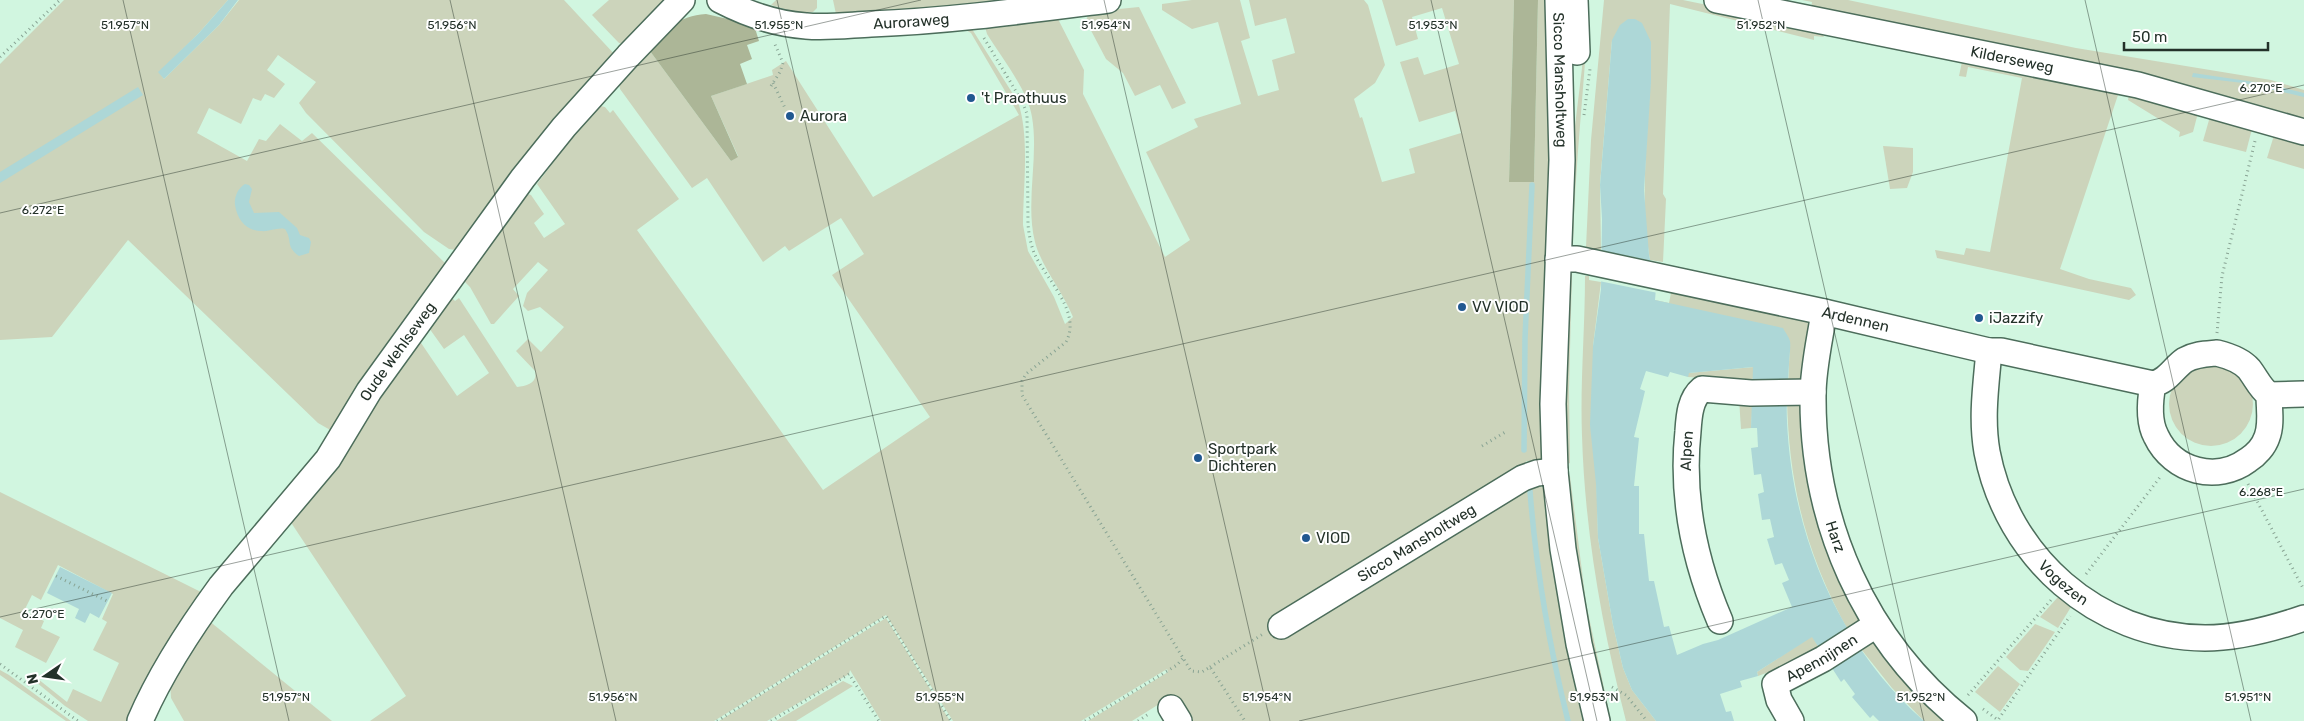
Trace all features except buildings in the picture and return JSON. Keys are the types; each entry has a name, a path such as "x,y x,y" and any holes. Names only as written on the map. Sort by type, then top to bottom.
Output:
{"street":[{"name":"Oude Wehlseweg","path":"140,721 187,636 206,606 328,458 369,391 491,221 564,127 682,0"},
{"name":"Auroraweg","path":"720,0 740,10 766,19 807,26 898,23 973,17 1108,0"},
{"name":"Sicco Mansholtweg","path":"1558,0 1562,160 1553,404 1555,471 1563,548 1577,634 1597,721"},
{"name":"Sicco Mansholtweg","path":"1562,160 1573,103 1577,64 1575,0"},
{"name":"Kilderseweg","path":"1718,0 2133,84 2304,132"},
{"name":"Ardennen","path":"1558,259 1592,262 1824,312 1989,351 2001,351 2153,384"},
{"name":"Harz","path":"1824,312 1802,393 1814,444 1821,490 1828,518 1844,561 1876,625 1909,668 1973,710"},
{"name":"Vogezen","path":"1989,351 1984,400 1984,427 1995,482 2005,508 2020,537 2040,562 2073,592 2116,618 2135,625 2180,636 2204,638 2251,634 2304,618"},
{"path":"2269,395 2270,426 2267,438 2256,455 2239,467 2220,473 2200,472 2181,465 2165,452 2155,435 2151,416 2153,384 2162,382 2184,361 2200,354 2215,353 2234,358 2248,368 2263,390 2269,395 2304,394"},
{"name":"Alpen","path":"1720,621 1699,567 1688,507 1686,449 1690,415 1695,395 1702,389 1751,393 1802,393"},
{"name":"Sicco Mansholtweg","path":"1281,626 1523,478 1537,473 1555,471"},
{"name":"Apennijnen","path":"1791,721 1779,700 1775,684 1824,659 1876,625"}],"path":[{"path":"0,57 60,0"},
{"path":"973,17 1023,102 1027,114 1030,238 1036,256 1070,320 1070,335 1066,342 1026,374 1022,380 1022,395 1192,671 1202,672 1268,630 1281,626"},
{"path":"1584,117 1590,60"},
{"path":"783,63 780,72 772,84 785,108"},
{"path":"2215,353 2222,276 2260,120"},
{"path":"1482,446 1507,431"},
{"path":"2073,592 1968,696 1973,710 1996,720 2073,592 2174,459"},
{"path":"2239,467 2304,590"},
{"path":"1347,532 1352,540"},
{"path":"56,576 107,602"},
{"path":"717,721 886,616 951,721"},
{"path":"1085,721 1177,665 1184,658"},
{"path":"0,664 78,721"},
{"path":"1210,667 1245,721"},
{"path":"771,721 849,674 879,721"},
{"path":"1612,695 1609,686 1626,695 1648,721"}],"green space":[{"path":"64,0 228,0 199,33 159,72 164,79 219,25 239,0 564,0 617,57 533,155 463,247 456,250 449,249 424,232 306,113 299,103 316,82 278,55 267,70 285,84 274,98 265,94 261,101 253,98 241,124 209,108 197,133 247,161 259,139 266,141 280,124 302,141 312,133 446,264 445,271 372,374 320,459 209,590 164,660 133,721 88,721 65,706 36,682 38,679 67,702 73,689 101,702 119,663 93,650 107,622 102,619 113,594 58,565 41,600 32,595 24,611 44,621 41,628 60,637 46,663 15,647 23,630 0,618 0,492 201,592 308,470 332,431 318,423 128,240 52,337 0,340 0,64"},
{"path":"609,0 668,0 628,45 619,43 592,15"},
{"path":"776,0 817,0 817,8 813,12 798,13 771,5"},
{"path":"833,0 1000,0 908,12 836,14"},
{"name":"Sportpark Dichteren","path":"1192,0 1240,0 1250,38 1241,41 1258,96 1279,90 1272,60 1295,53 1286,18 1255,26 1249,0 1364,0 1368,5 1385,65 1375,83 1354,99 1360,118 1362,117 1382,182 1415,173 1409,149 1461,133 1455,111 1419,122 1400,62 1418,57 1424,75 1459,64 1442,8 1412,17 1418,39 1396,46 1382,0 1514,0 1509,182 1534,181 1538,0 1551,0 1545,456 1536,462 1526,461 1529,485 1539,485 1547,491 1588,721 1187,721 1172,696 1132,721 1088,721 1168,672 1167,669 1081,721 953,721 886,615 714,721 370,721 406,696 290,521 417,337 457,396 489,373 464,335 444,349 429,328 451,297 455,301 459,298 517,387 528,385 533,381 535,371 516,351 528,339 541,352 564,327 540,307 528,311 523,306 527,293 548,270 538,262 513,289 519,296 494,324 491,324 464,278 528,194 531,195 544,214 534,223 544,238 565,224 537,184 596,105 605,107 610,113 613,110 679,199 637,230 823,490 930,417 832,275 864,254 841,218 789,251 785,246 763,262 707,178 692,188 620,89 619,83 647,47 731,161 738,156 711,96 773,75 772,70 786,61 873,197 1019,115 971,33 964,29 911,34 911,31 967,25 972,29 1018,102 1024,131 1023,225 1028,251 1054,297 1065,324 1073,317 1042,260 1032,227 1034,133 1032,117 1020,85 987,34 984,23 1052,15 1058,19 1084,70 1083,94 1165,257 1190,240 1146,152 1198,127 1194,119 1241,104 1218,22 1192,29 1162,10 1162,4"},
{"path":"1514,0 1538,0 1534,182 1509,182"},
{"path":"1581,0 1589,0 1573,245 1571,244 1571,159 1582,68"},
{"path":"1604,0 1683,0 1818,28 1824,37 1814,36 1814,40 1670,4 1663,194 1666,199 1663,262 1650,260 1646,233 1645,179 1651,42 1612,40 1600,184 1601,251 1586,247 1591,140"},
{"path":"1802,0 1848,0 2076,48 2271,80 2304,90 2304,123 1811,8 1812,2"},
{"path":"1139,7 1186,103 1172,109 1160,85 1135,96 1123,73 1106,59 1086,21 1089,12"},
{"path":"706,14 754,25 759,41 747,45 752,59 740,64 747,84 711,96 738,157 731,161 647,47 674,24 688,17"},
{"path":"1963,57 2120,89 2060,269 2089,279 2131,288 2136,295 2129,300 1937,258 1935,250 1964,255 1966,248 1990,252 2022,78 1968,67 1966,77 1959,76"},
{"path":"2130,90 2199,109 2193,132 2179,137 2180,132 2128,100"},
{"path":"2211,113 2253,125 2246,152 2203,141"},
{"path":"2275,132 2304,141 2304,169 2267,158"},
{"path":"1883,146 1913,148 1913,172 1907,188 1890,189"},
{"path":"1572,273 1569,389 1570,463 1565,465 1563,428 1569,276"},
{"path":"1585,276 1589,276 1589,280 1601,282 1593,346 1598,538 1613,625 1623,668 1632,690 1656,721 1626,721 1609,650 1596,580 1587,508 1582,436"},
{"path":"1672,288 1810,321 1805,379 1788,388 1790,341 1644,311 1655,292 1655,300 1669,303"},
{"path":"2211,362 2227,365 2241,374 2250,388 2253,404 2250,420 2241,434 2227,443 2211,446 2195,443 2181,434 2172,420 2169,404 2172,388 2181,374 2195,365"},
{"path":"1754,367 1752,387 1718,379 1688,377 1688,373"},
{"path":"1739,399 1753,399 1751,428 1741,429"},
{"path":"1787,400 1801,404 1861,619 1860,624 1850,634 1822,577 1803,521 1792,463"},
{"path":"1565,473 1570,476 1586,603 1611,721 1607,721 1587,637"},
{"path":"2058,597 2071,607 2058,628 2040,617"},
{"path":"886,618 950,721 881,721 850,670 849,674 767,721 719,721"},
{"path":"208,620 332,721 184,721 171,698 170,683"},
{"path":"2035,624 2055,632 2028,671 2020,670 2006,657"},
{"path":"1812,636 1822,652 1758,676 1757,672"},
{"path":"1871,640 1876,642 1951,721 1924,721 1920,717 1892,688 1857,644"},
{"path":"1998,666 2020,684 2000,712 1975,692"},
{"path":"0,670 71,721 66,721 0,675"},
{"path":"843,681 853,686 796,721 776,721"}],"water":[{"path":"228,0 238,0 219,25 164,79 158,72 199,33"},
{"path":"1628,19 1635,19 1642,23 1651,42 1651,82 1644,190 1649,255 1656,288 1655,300 1783,328 1790,341 1787,414 1791,464 1798,505 1810,546 1825,585 1844,623 1867,658 1894,691 1924,721 1879,721 1873,715 1870,718 1852,697 1855,694 1844,679 1841,682 1812,637 1757,672 1758,676 1740,681 1742,687 1720,694 1726,712 1731,711 1734,721 1656,721 1632,690 1623,668 1613,625 1598,538 1596,484 1590,425 1593,346 1601,289 1602,219 1600,185 1612,40 1620,25","holes":["1753,367 1751,428 1757,428 1758,447 1751,448 1754,475 1761,474 1764,492 1758,494 1762,520 1770,519 1774,537 1767,539 1775,565 1782,563 1789,580 1782,583 1792,607 1718,640 1677,655 1669,626 1664,627 1654,581 1649,581 1644,534 1639,534 1639,486 1634,486 1639,438 1634,437 1645,391 1640,389 1646,371 1668,377 1670,372 1688,377 1689,373"]},
{"path":"2193,73 2268,84 2304,93 2304,97 2243,83 2192,77"},
{"path":"138,87 143,95 0,183 0,172"},
{"path":"245,184 249,185 252,189 249,202 254,213 279,212 297,228 300,235 309,238 311,242 309,253 299,256 292,249 285,229 256,230 243,223 236,210 235,202 238,190"},
{"path":"60,567 112,593 99,618 90,613 85,623 75,618 79,609 47,593"}],"pier":[{"path":"1599,250 1653,261 1659,287 1658,293 1599,281"}],"waterway":[{"path":"1524,450 1525,338 1532,185"},
{"path":"1530,491 1544,607 1568,721"}],"place":[{"name":"'t Praothuus","path":"971,98"},
{"name":"Aurora","path":"790,116"},
{"name":"VV VIOD","path":"1462,307"},
{"name":"iJazzify","path":"1979,318"},
{"name":"Sportpark Dichteren","path":"1198,458"},
{"name":"VIOD","path":"1306,538"}]}
